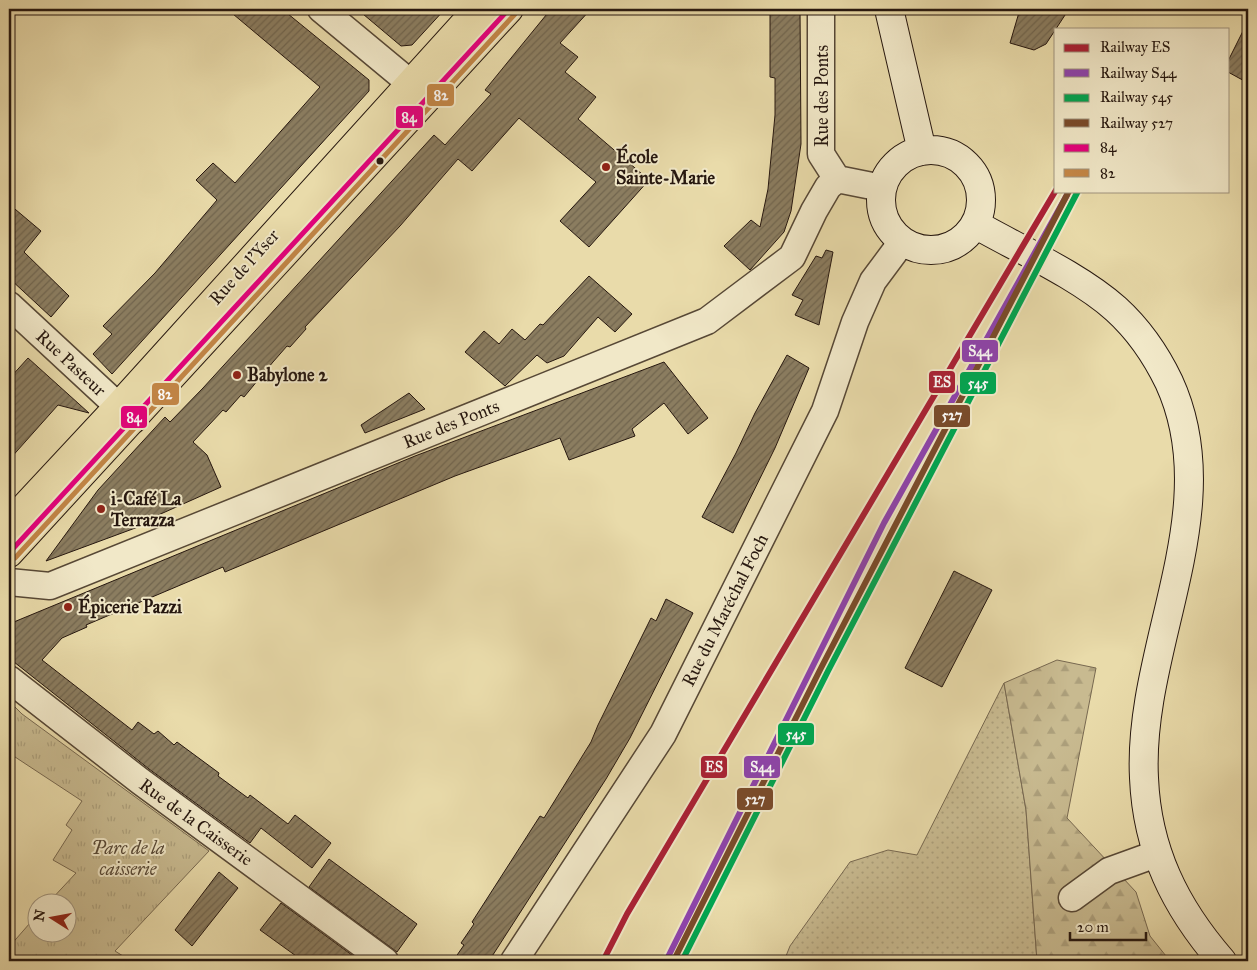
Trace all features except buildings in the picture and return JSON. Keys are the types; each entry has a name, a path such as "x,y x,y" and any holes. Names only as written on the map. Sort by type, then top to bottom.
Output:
{"main road":[{"name":"Rue de l'Yser","path":"419,90 478,9"},
{"name":"Rue de l'Yser","path":"9,553 126,413 419,90 509,9"},
{"name":"Rue de l'Yser","path":"9,524 126,413"}],"street":[{"path":"321,9 419,90"},
{"name":"Rue des Ponts","path":"9,582 50,586 707,321 792,257 814,211 828,187 837,179 821,154 821,9"},
{"path":"889,9 922,151"},
{"path":"936,150 950,154 967,166 978,184 982,202 975,224 959,242 942,249 922,250 902,242 890,229 882,213 880,200 882,188 897,164 912,154 922,151 936,150"},
{"path":"837,179 882,188"},
{"path":"975,224 1094,292 1130,323 1146,342 1162,368 1174,394 1187,448 1190,480 1187,516 1148,707 1144,749 1145,787 1156,854 1171,890 1222,961"},
{"name":"Rue du Maréchal Foch","path":"514,961 663,734 825,411 855,322 873,281 902,242"},
{"name":"Rue Pasteur","path":"9,305 126,413"},
{"name":"Rue de la Caisserie","path":"9,679 140,781 386,961"},
{"path":"1072,898 1109,871 1156,854"}],"green space":[{"path":"1057,660 1096,668 1067,818 1136,892 1150,936 1170,961 1037,961 1026,810 1004,683"},
{"path":"1004,683 1026,810 1037,961 784,961 790,946 850,862 888,850 917,855"},
{"name":"Parc de la caisserie","path":"9,701 22,714 209,851 115,951 131,961 9,961 9,947 28,925 28,942 78,942 78,892 58,892 76,873 53,860 72,830 66,825 82,801 9,753"}],"rail line":[{"name":"ES","path":"603,961 627,914 1055,192"},
{"name":"527","path":"675,958 821,668 1068,192"},
{"name":"545","path":"682,961 828,671 1077,192"},
{"name":"S44","path":"666,961 884,523 1067,195"}],"transit line":[{"name":"84","path":"9,553 509,9"},
{"name":"82","path":"15,558 515,14"}],"place":[{"name":"École Sainte-Marie","path":"606,167"},
{"name":"Babylone 2","path":"237,375"},
{"name":"i-Café La Terrazza","path":"101,509"},
{"name":"Épicerie Pazzi","path":"68,607"}]}
